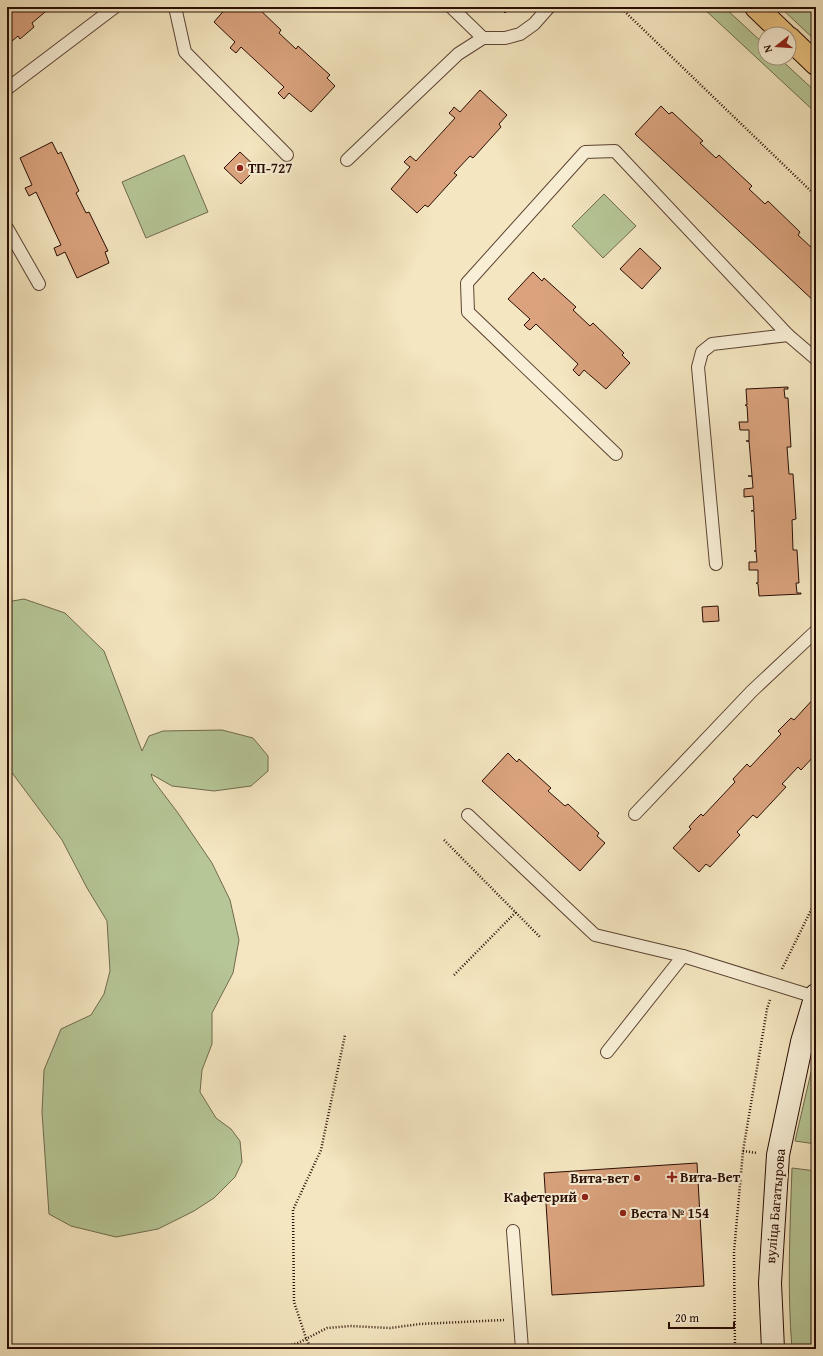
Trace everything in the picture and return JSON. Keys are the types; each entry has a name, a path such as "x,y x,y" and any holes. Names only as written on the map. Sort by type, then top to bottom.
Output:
{"main road":[{"path":"756,7 776,26"},
{"path":"797,45 813,60"}],"street":[{"name":"вуліца Багатырова","path":"774,1349 770,1283 778,1155 802,1042 816,996"}],"lane":[{"path":"8,88 115,7"},
{"path":"175,7 185,52 287,155"},
{"path":"451,7 483,38"},
{"path":"347,160 458,54 483,38 505,38 520,34 534,24 549,7"},
{"path":"616,454 468,312 467,283 585,152 615,151 788,335 816,359"},
{"path":"7,228 38,284"},
{"path":"716,564 698,367 702,352 712,344 788,335"},
{"path":"635,814 752,691 816,631"},
{"path":"468,815 595,935 683,956 816,996"},
{"path":"607,1052 683,956"},
{"path":"514,1231 522,1349"}],"path":[{"path":"620,7 816,196"},
{"path":"444,840 540,937"},
{"path":"735,1349 734,1252 743,1151 767,1009 774,984 816,900"},
{"path":"454,974 516,912"},
{"path":"311,1349 294,1302 293,1210 321,1150 345,1035"},
{"path":"743,1151 758,1153"},
{"path":"274,1349 298,1342 327,1328 350,1326 390,1328 420,1324 520,1319"}],"green space":[{"path":"702,7 724,7 757,38 757,58"},
{"path":"780,7 807,7 816,15 816,41"},
{"path":"765,66 788,66 816,92 816,113"},
{"path":"184,155 208,212 146,238 122,182"},
{"path":"604,194 636,226 603,258 572,226"},
{"path":"24,599 65,613 104,651 142,751 149,736 163,731 222,730 253,738 268,756 268,771 251,786 214,791 172,786 151,774 153,780 178,813 212,863 230,900 239,940 233,973 212,1013 212,1044 202,1070 200,1092 216,1118 231,1129 240,1141 242,1162 235,1177 214,1198 194,1211 158,1229 116,1237 71,1226 49,1214 42,1112 44,1070 61,1029 91,1015 104,994 110,971 107,921 87,888 62,840 7,766 7,602"},
{"path":"816,1051 816,1144 795,1141"},
{"path":"792,1168 816,1171 816,1349 792,1349 789,1281"}],"building":[{"path":"7,7 51,7 32,23 34,27 20,39 18,36 7,45"},
{"path":"227,7 257,7 281,30 279,33 296,49 298,46 330,75 327,78 335,86 311,112 289,93 284,99 278,93 284,87 241,47 236,53 230,48 235,42 214,22"},
{"path":"499,7 511,7 505,13"},
{"path":"480,90 507,115 499,124 501,127 473,158 470,156 454,173 457,175 428,207 425,205 417,213 391,189 410,167 404,162 410,156 416,161 455,118 449,113 454,107 460,112"},
{"path":"661,106 669,114 672,112 703,141 700,143 716,158 719,155 752,186 749,189 765,204 768,201 800,232 798,235 814,250 816,248 816,303 635,134"},
{"path":"52,142 58,154 61,152 79,191 76,193 86,213 89,212 108,251 105,252 109,263 77,278 65,252 57,256 54,248 61,245 36,192 29,196 25,188 32,185 20,158"},
{"name":"ТП-727","path":"240,152 257,168 241,184 224,168"},
{"path":"640,248 661,268 642,289 620,269"},
{"path":"533,272 542,281 544,278 576,307 573,310 590,326 593,323 624,353 622,355 630,363 606,389 584,370 579,376 573,370 578,364 536,324 530,330 524,325 530,319 508,299"},
{"path":"788,387 788,389 784,389 785,398 788,398 791,447 787,447 789,474 793,474 796,519 792,520 793,550 797,550 799,583 796,583 797,593 801,594 759,596 758,584 756,583 758,583 758,570 749,570 749,562 757,562 754,511 751,511 754,510 753,496 744,497 744,489 753,488 749,430 740,430 739,422 748,422 747,406 745,405 747,405 746,389"},
{"path":"718,606 719,621 703,622 702,607"},
{"path":"816,696 816,754 801,770 798,767 782,784 786,787 757,818 753,815 737,832 740,835 710,867 706,864 699,872 673,848 691,829 689,827 694,821 701,814 703,816 735,782 733,779 747,764 750,767 781,734 778,731 791,718 794,720"},
{"path":"508,753 517,762 519,759 551,788 548,791 565,806 568,804 599,833 597,836 605,843 580,871 482,781"},
{"name":"Веста № 154","path":"697,1163 704,1286 552,1295 544,1173"}],"place":[{"name":"ТП-727","path":"240,168"},
{"name":"Вита-Вет","path":"672,1177"},
{"name":"Вита-вет","path":"637,1178"},
{"name":"Кафетерий","path":"585,1197"},
{"name":"Веста № 154","path":"623,1213"}]}
